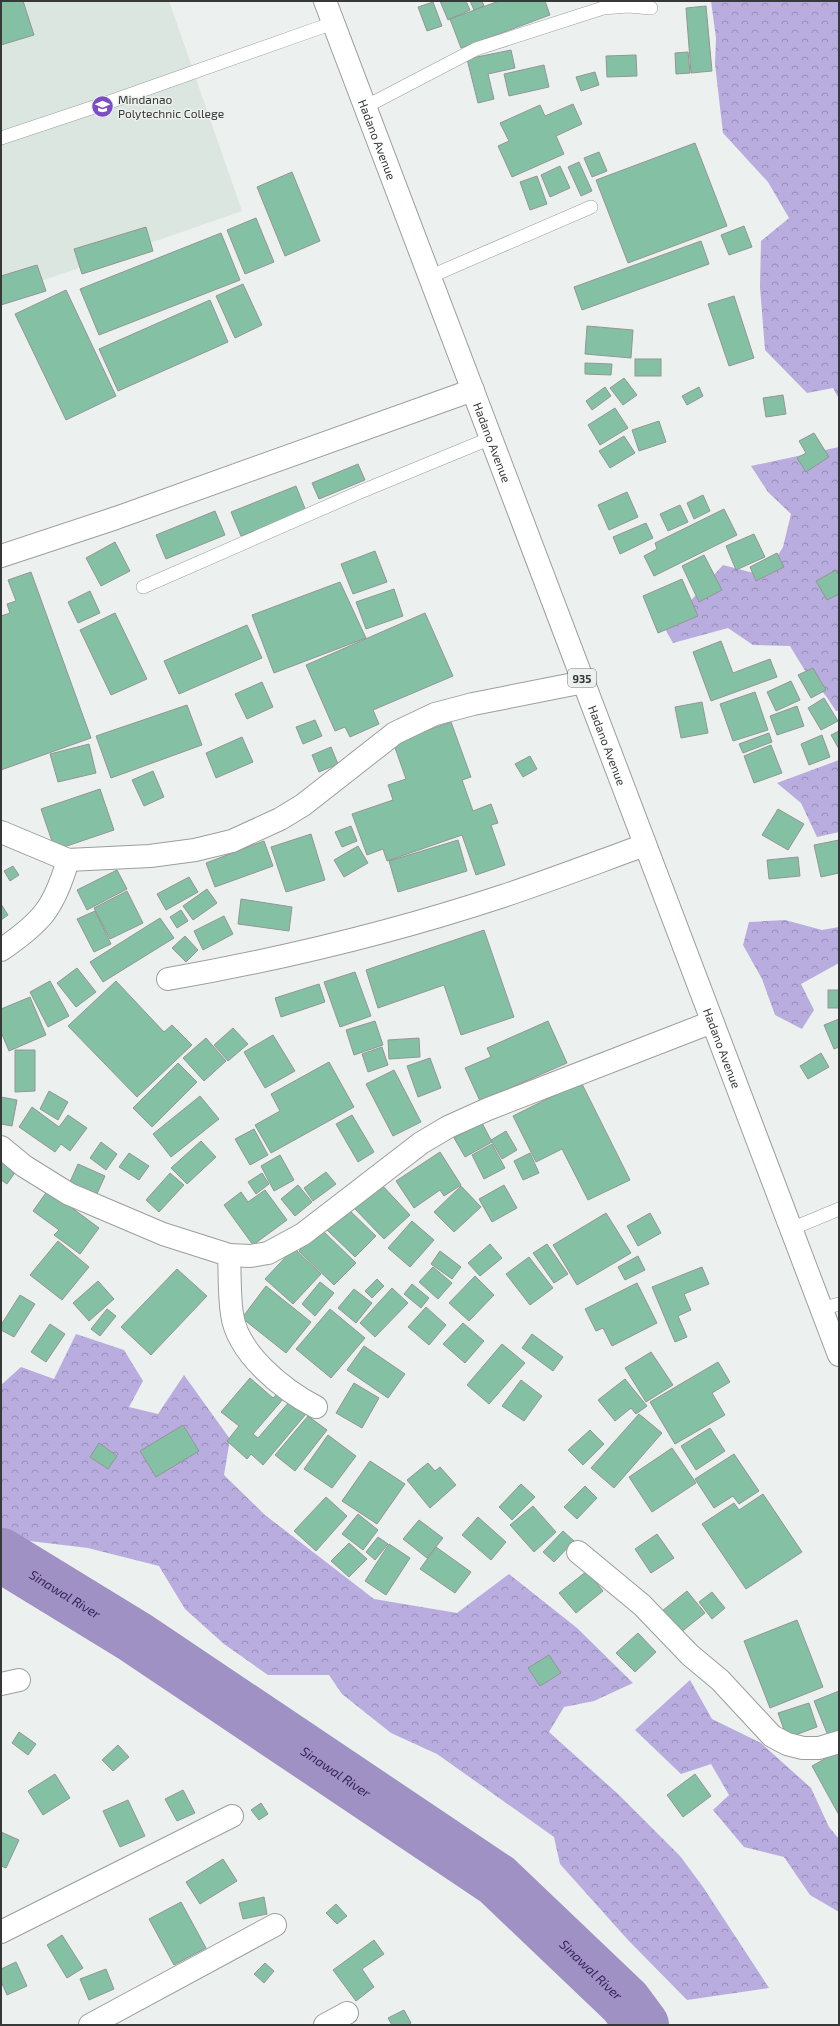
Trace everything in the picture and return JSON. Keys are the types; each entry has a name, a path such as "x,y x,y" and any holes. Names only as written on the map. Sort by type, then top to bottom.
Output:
{"street":[{"name":"Hadano Avenue","path":"325,1 791,1229 830,1306 839,1355"},
{"path":"1,556 116,518 473,390"},
{"path":"1,832 68,860 150,856 195,850 232,841 280,819 303,805 395,732 435,714 473,704 584,682"},
{"path":"168,978 291,955 408,925 502,896 646,845"},
{"path":"1,950 28,932 44,915 61,882 68,860"},
{"path":"1,1146 24,1166 69,1194 163,1234 229,1255 250,1256 268,1253 285,1245 421,1143 448,1127 488,1109 712,1022"},
{"path":"229,1255 232,1315 237,1333 247,1351 279,1382 316,1407"},
{"path":"578,1552 642,1605 690,1655 720,1680 772,1736 787,1744 803,1748 819,1748 839,1742"},
{"path":"1,1932 232,1816"},
{"path":"90,2025 275,1925"},
{"path":"325,2025 347,2012"}],"lane":[{"path":"365,107 476,49 603,8 628,6 651,8"},
{"path":"1,138 115,100 333,23"},
{"path":"430,277 590,207"},
{"path":"143,588 360,492 491,438"},
{"path":"791,1229 839,1209"}],"shaded area":[{"name":"Mindanao Polytechnic College","path":"1,1 169,1 242,211 1,295"}],"green space":[{"path":"711,1 839,1 839,399 833,388 807,393 765,350 760,287 761,241 789,218 768,182 723,133 715,64 716,38"},
{"path":"839,447 839,711 836,711 826,696 807,674 790,646 753,645 728,628 673,643 665,629 723,565 765,576 783,547 791,514 768,492 751,466"},
{"path":"839,760 839,832 817,837 801,803 777,783"},
{"path":"785,920 822,930 839,927 839,963 801,984 814,1010 802,1029 775,1015 762,979 743,945 749,922"},
{"path":"76,1334 124,1350 143,1381 129,1407 158,1414 184,1375 230,1439 224,1475 265,1515 374,1599 457,1613 509,1574 577,1628 633,1683 594,1701 564,1707 549,1732 618,1794 680,1856 703,1887 769,1988 687,2000 628,1940 560,1864 554,1837 437,1754 391,1733 342,1694 329,1675 268,1675 224,1644 185,1609 159,1566 88,1548 13,1539 1,1532 1,1385 21,1367 54,1379"},
{"path":"690,1680 712,1719 761,1743 811,1788 829,1827 839,1839 839,1912 810,1895 784,1857 744,1847 713,1810 729,1795 711,1764 681,1774 635,1730"}],"building":[{"path":"1,1 23,1 34,35 1,45"},
{"path":"440,1 466,1 470,10 448,20"},
{"path":"470,1 482,1 484,6 474,10"},
{"path":"499,1 545,1 550,15 461,48 450,19"},
{"path":"433,2 442,26 427,31 418,7"},
{"path":"706,6 712,71 691,73 686,8"},
{"path":"511,50 515,68 488,74 494,99 478,103 467,59"},
{"path":"688,52 690,73 676,74 675,53"},
{"path":"636,55 637,76 607,77 606,56"},
{"path":"544,65 549,87 509,96 504,74"},
{"path":"595,72 599,85 581,91 576,77"},
{"path":"573,104 582,124 556,136 564,154 512,177 498,146 509,141 500,123 540,105 545,116"},
{"path":"695,143 727,226 628,263 596,180"},
{"path":"599,152 607,171 592,177 584,158"},
{"path":"579,162 592,191 581,196 568,167"},
{"path":"560,166 570,188 550,197 541,175"},
{"path":"292,172 320,241 285,256 257,187"},
{"path":"537,176 547,204 530,210 520,182"},
{"path":"256,218 274,262 245,274 227,230"},
{"path":"744,226 752,247 729,255 721,235"},
{"path":"146,227 153,251 82,274 74,249"},
{"path":"221,233 240,280 99,335 80,289"},
{"path":"701,241 709,264 582,310 574,287"},
{"path":"37,265 46,291 1,305 1,276"},
{"path":"243,284 262,325 235,338 216,296"},
{"path":"66,290 116,396 66,420 15,314"},
{"path":"734,296 754,358 729,366 708,304"},
{"path":"210,300 228,342 118,391 99,349"},
{"path":"587,326 633,330 631,358 585,354"},
{"path":"635,359 661,359 661,376 635,376"},
{"path":"585,363 612,364 611,375 585,374"},
{"path":"624,378 637,395 623,405 610,388"},
{"path":"605,387 611,396 592,410 586,401"},
{"path":"699,387 703,396 687,405 682,396"},
{"path":"783,395 786,414 766,417 763,398"},
{"path":"615,408 628,428 600,445 588,425"},
{"path":"659,421 666,442 639,451 632,430"},
{"path":"814,433 829,457 806,472 797,458 806,453 799,441"},
{"path":"624,436 635,453 610,468 599,451"},
{"path":"358,464 365,480 319,499 312,483"},
{"path":"296,486 306,511 241,536 231,512"},
{"path":"627,492 638,517 609,530 598,505"},
{"path":"703,495 710,511 694,519 687,503"},
{"path":"680,505 688,522 668,531 660,514"},
{"path":"724,509 737,535 654,576 644,556 657,549 655,543"},
{"path":"215,511 225,535 166,559 156,535"},
{"path":"646,523 653,538 620,554 613,537"},
{"path":"754,534 765,557 736,570 726,546"},
{"path":"115,542 130,571 101,586 86,558"},
{"path":"375,551 387,582 353,594 341,564"},
{"path":"777,553 784,567 756,581 750,567"},
{"path":"704,555 722,590 699,602 682,566"},
{"path":"836,570 839,575 839,594 827,600 816,581"},
{"path":"31,572 91,738 1,770 1,616 10,613 7,604 16,601 8,580"},
{"path":"682,579 698,616 658,633 643,596"},
{"path":"340,582 366,638 274,673 252,615"},
{"path":"394,589 403,616 366,629 356,602"},
{"path":"90,591 100,613 78,623 68,602"},
{"path":"115,613 147,679 111,695 80,630"},
{"path":"425,613 453,676 373,710 379,724 350,737 345,727 335,731 306,665"},
{"path":"247,625 262,658 179,694 164,661"},
{"path":"721,641 733,673 770,659 777,677 711,701 693,652"},
{"path":"813,668 826,690 811,698 798,675"},
{"path":"791,681 800,700 776,711 767,692"},
{"path":"262,682 273,707 247,719 235,694"},
{"path":"755,692 768,730 733,741 720,704"},
{"path":"824,698 838,721 821,730 808,708"},
{"path":"702,702 708,733 681,738 675,707"},
{"path":"187,705 202,745 111,778 96,736"},
{"path":"797,706 804,726 777,735 770,716"},
{"path":"315,720 322,736 303,744 296,727"},
{"path":"451,722 471,777 462,780 473,811 491,804 498,823 491,825 505,865 476,875 462,835 387,861 383,849 367,855 352,814 393,800 388,785 406,779 393,742"},
{"path":"839,731 839,749 831,735"},
{"path":"769,733 772,742 743,753 739,744"},
{"path":"822,735 830,757 809,765 801,744"},
{"path":"242,737 253,762 216,778 206,753"},
{"path":"89,744 96,773 58,782 50,754"},
{"path":"771,745 782,773 754,783 744,756"},
{"path":"331,747 338,764 319,772 312,755"},
{"path":"530,756 537,769 523,777 515,764"},
{"path":"153,771 164,797 144,806 132,780"},
{"path":"100,789 114,830 55,850 41,809"},
{"path":"778,809 804,824 788,850 762,835"},
{"path":"351,826 357,841 342,847 335,832"},
{"path":"311,834 325,880 286,892 271,847"},
{"path":"458,840 467,871 398,892 389,861"},
{"path":"839,840 839,873 821,877 814,845"},
{"path":"264,841 273,866 215,887 206,863"},
{"path":"358,846 368,863 344,877 334,860"},
{"path":"798,857 800,876 769,879 767,860"},
{"path":"13,866 19,875 10,881 4,871"},
{"path":"117,870 127,889 87,910 77,890"},
{"path":"189,877 198,892 166,910 157,894"},
{"path":"207,889 217,903 193,920 183,906"},
{"path":"127,891 143,923 110,939 94,908"},
{"path":"241,899 292,907 289,931 238,924"},
{"path":"1,904 8,915 1,920"},
{"path":"181,910 188,921 177,928 170,917"},
{"path":"95,911 111,944 94,952 77,919"},
{"path":"224,916 233,934 203,950 194,931"},
{"path":"160,918 174,938 103,982 90,962"},
{"path":"484,930 514,1017 461,1035 444,985 378,1008 366,970"},
{"path":"185,936 198,950 186,962 172,948"},
{"path":"77,968 96,992 76,1007 57,983"},
{"path":"355,972 371,1016 340,1027 324,982"},
{"path":"50,981 69,1016 48,1027 30,992"},
{"path":"116,981 164,1032 172,1025 192,1045 137,1097 68,1026"},
{"path":"319,984 325,1002 281,1017 275,998"},
{"path":"828,990 839,990 839,1008 828,1008"},
{"path":"30,997 46,1035 9,1051 1,1032 1,1009"},
{"path":"839,1019 839,1047 834,1049 824,1025"},
{"path":"375,1021 383,1045 354,1055 346,1030"},
{"path":"548,1021 567,1063 480,1101 465,1068 491,1057 487,1048"},
{"path":"233,1028 248,1044 228,1061 214,1045"},
{"path":"273,1035 295,1071 265,1088 244,1052"},
{"path":"206,1038 226,1061 204,1081 183,1058"},
{"path":"419,1038 420,1057 389,1059 388,1040"},
{"path":"382,1047 388,1065 368,1072 362,1054"},
{"path":"15,1050 35,1050 35,1091 15,1092"},
{"path":"821,1053 829,1067 808,1079 800,1066"},
{"path":"430,1058 441,1088 418,1097 407,1066"},
{"path":"329,1062 354,1107 271,1153 255,1125 280,1111 271,1094"},
{"path":"178,1063 197,1082 152,1127 133,1108"},
{"path":"394,1070 421,1122 393,1136 366,1084"},
{"path":"581,1082 630,1180 588,1200 562,1149 536,1162 513,1116"},
{"path":"49,1091 68,1102 58,1120 40,1109"},
{"path":"200,1096 219,1119 171,1157 153,1134"},
{"path":"1,1097 17,1100 12,1126 1,1124"},
{"path":"32,1107 59,1127 68,1115 87,1128 70,1151 61,1144 55,1152 19,1127"},
{"path":"352,1115 374,1152 358,1162 336,1124"},
{"path":"482,1123 492,1142 465,1157 454,1138"},
{"path":"254,1129 268,1155 250,1165 235,1139"},
{"path":"506,1131 517,1150 502,1159 491,1140"},
{"path":"201,1141 216,1157 187,1184 171,1168"},
{"path":"101,1142 117,1154 106,1170 90,1158"},
{"path":"492,1144 505,1168 484,1179 472,1155"},
{"path":"440,1152 461,1185 444,1196 440,1190 414,1208 396,1181"},
{"path":"129,1153 149,1166 139,1180 119,1167"},
{"path":"530,1153 539,1173 523,1180 514,1161"},
{"path":"280,1155 294,1180 274,1191 261,1166"},
{"path":"1,1156 18,1168 7,1184 1,1180"},
{"path":"78,1164 105,1176 96,1196 69,1184"},
{"path":"326,1172 336,1184 313,1201 304,1188"},
{"path":"170,1173 184,1185 159,1212 146,1200"},
{"path":"262,1173 269,1184 256,1194 248,1182"},
{"path":"380,1183 410,1215 384,1239 354,1208"},
{"path":"298,1185 312,1202 295,1216 281,1199"},
{"path":"504,1185 517,1208 492,1222 479,1199"},
{"path":"461,1186 481,1207 454,1232 434,1212"},
{"path":"48,1190 99,1228 80,1254 54,1235 59,1230 33,1211"},
{"path":"265,1190 287,1220 253,1245 224,1205 241,1192 248,1202"},
{"path":"347,1208 376,1236 355,1257 326,1229"},
{"path":"606,1213 631,1253 577,1285 553,1245"},
{"path":"650,1213 661,1233 638,1246 627,1226"},
{"path":"412,1221 434,1240 410,1267 388,1248"},
{"path":"320,1228 356,1263 334,1285 299,1251"},
{"path":"58,1241 89,1267 62,1300 30,1275"},
{"path":"490,1244 502,1258 480,1276 468,1263"},
{"path":"547,1244 568,1274 554,1283 533,1253"},
{"path":"294,1248 321,1274 293,1304 265,1279"},
{"path":"440,1251 461,1267 452,1279 431,1264"},
{"path":"638,1256 645,1270 625,1280 618,1267"},
{"path":"529,1257 553,1288 530,1305 506,1274"},
{"path":"433,1267 452,1283 438,1299 419,1282"},
{"path":"702,1267 709,1284 684,1294 691,1310 678,1316 687,1337 675,1342 652,1287"},
{"path":"177,1269 207,1296 151,1355 121,1327"},
{"path":"475,1276 494,1295 469,1321 449,1303"},
{"path":"377,1279 384,1286 372,1298 365,1291"},
{"path":"98,1281 114,1299 89,1321 73,1303"},
{"path":"320,1282 334,1293 315,1316 302,1304"},
{"path":"637,1283 657,1323 612,1346 603,1328 596,1331 585,1309"},
{"path":"412,1284 429,1298 421,1308 404,1294"},
{"path":"266,1286 311,1322 286,1353 242,1318"},
{"path":"392,1288 408,1303 375,1337 360,1323"},
{"path":"354,1289 372,1303 356,1323 338,1308"},
{"path":"20,1295 35,1304 14,1337 1,1330 1,1325"},
{"path":"426,1307 446,1325 429,1345 408,1327"},
{"path":"107,1309 116,1316 100,1336 91,1329"},
{"path":"330,1309 365,1338 331,1378 296,1349"},
{"path":"463,1323 484,1341 465,1363 443,1344"},
{"path":"50,1324 65,1334 46,1362 31,1352"},
{"path":"532,1334 563,1357 553,1371 522,1348"},
{"path":"502,1344 525,1363 489,1404 467,1385"},
{"path":"364,1346 405,1374 388,1398 347,1370"},
{"path":"651,1352 673,1385 646,1402 625,1368"},
{"path":"718,1362 730,1382 712,1393 725,1415 675,1444 650,1402"},
{"path":"250,1378 273,1398 278,1393 284,1398 253,1434 258,1438 290,1401 306,1414 263,1465 251,1454 247,1459 227,1441 239,1426 221,1412"},
{"path":"625,1379 647,1406 636,1414 631,1408 615,1421 598,1400"},
{"path":"521,1380 542,1396 524,1421 502,1406"},
{"path":"354,1383 379,1398 362,1428 336,1413"},
{"path":"639,1414 662,1433 614,1488 591,1468"},
{"path":"308,1416 327,1430 295,1471 275,1455"},
{"path":"183,1425 199,1451 156,1477 140,1451"},
{"path":"710,1428 725,1451 696,1470 681,1446"},
{"path":"590,1430 604,1444 583,1465 568,1450"},
{"path":"328,1435 356,1456 332,1488 304,1469"},
{"path":"99,1443 117,1456 108,1469 90,1457"},
{"path":"672,1448 696,1483 652,1512 629,1477"},
{"path":"734,1454 759,1491 739,1504 733,1496 714,1508 695,1479"},
{"path":"370,1461 405,1484 377,1524 342,1501"},
{"path":"428,1463 435,1471 440,1467 456,1485 430,1508 407,1480"},
{"path":"521,1484 535,1497 512,1520 499,1507"},
{"path":"585,1486 597,1498 577,1519 564,1507"},
{"path":"763,1494 802,1552 746,1589 702,1524 734,1503 739,1510"},
{"path":"326,1497 347,1516 316,1551 294,1531"},
{"path":"533,1506 556,1532 534,1552 510,1525"},
{"path":"358,1514 378,1530 363,1550 342,1534"},
{"path":"478,1517 506,1542 491,1560 462,1535"},
{"path":"419,1520 443,1538 427,1558 403,1539"},
{"path":"563,1531 574,1541 554,1562 543,1552"},
{"path":"657,1534 674,1558 651,1573 635,1549"},
{"path":"378,1537 388,1544 375,1560 366,1552"},
{"path":"349,1543 367,1559 349,1577 331,1561"},
{"path":"389,1544 410,1558 386,1595 365,1581"},
{"path":"436,1547 471,1572 455,1593 420,1569"},
{"path":"587,1571 603,1591 576,1613 559,1593"},
{"path":"687,1591 705,1613 675,1637 657,1615"},
{"path":"712,1592 725,1608 712,1619 699,1602"},
{"path":"797,1620 823,1687 770,1708 744,1641"},
{"path":"638,1633 656,1652 635,1672 616,1653"},
{"path":"549,1655 561,1673 540,1686 528,1668"},
{"path":"839,1691 839,1734 829,1738 814,1701"},
{"path":"809,1703 817,1727 787,1738 778,1713"},
{"path":"19,1732 36,1744 28,1755 12,1743"},
{"path":"118,1745 129,1757 113,1771 102,1760"},
{"path":"839,1751 839,1815 812,1766"},
{"path":"55,1774 70,1798 43,1815 28,1791"},
{"path":"695,1774 711,1796 683,1817 667,1795"},
{"path":"183,1790 195,1813 177,1821 165,1799"},
{"path":"128,1800 145,1836 120,1847 103,1811"},
{"path":"261,1803 268,1814 259,1820 251,1810"},
{"path":"1,1832 19,1840 6,1868 1,1866"},
{"path":"223,1859 237,1881 200,1904 186,1882"},
{"path":"264,1897 267,1914 243,1919 239,1903"},
{"path":"181,1902 206,1948 174,1965 149,1919"},
{"path":"336,1904 347,1916 337,1924 326,1913"},
{"path":"62,1935 83,1968 67,1978 47,1945"},
{"path":"374,1940 384,1954 362,1969 374,1987 356,2001 333,1970"},
{"path":"16,1962 27,1986 7,1995 1,1981 1,1969"},
{"path":"265,1963 274,1971 264,1983 254,1974"},
{"path":"106,1969 114,1989 89,2000 80,1979"},
{"path":"404,2010 411,2023 407,2025 392,2025 388,2018"}],"waterway":[{"name":"Sinawal River","path":"1,1555 135,1637 497,1880 625,2002 642,2025"}],"place":[{"name":"Mindanao Polytechnic College","path":"103,106"}]}
